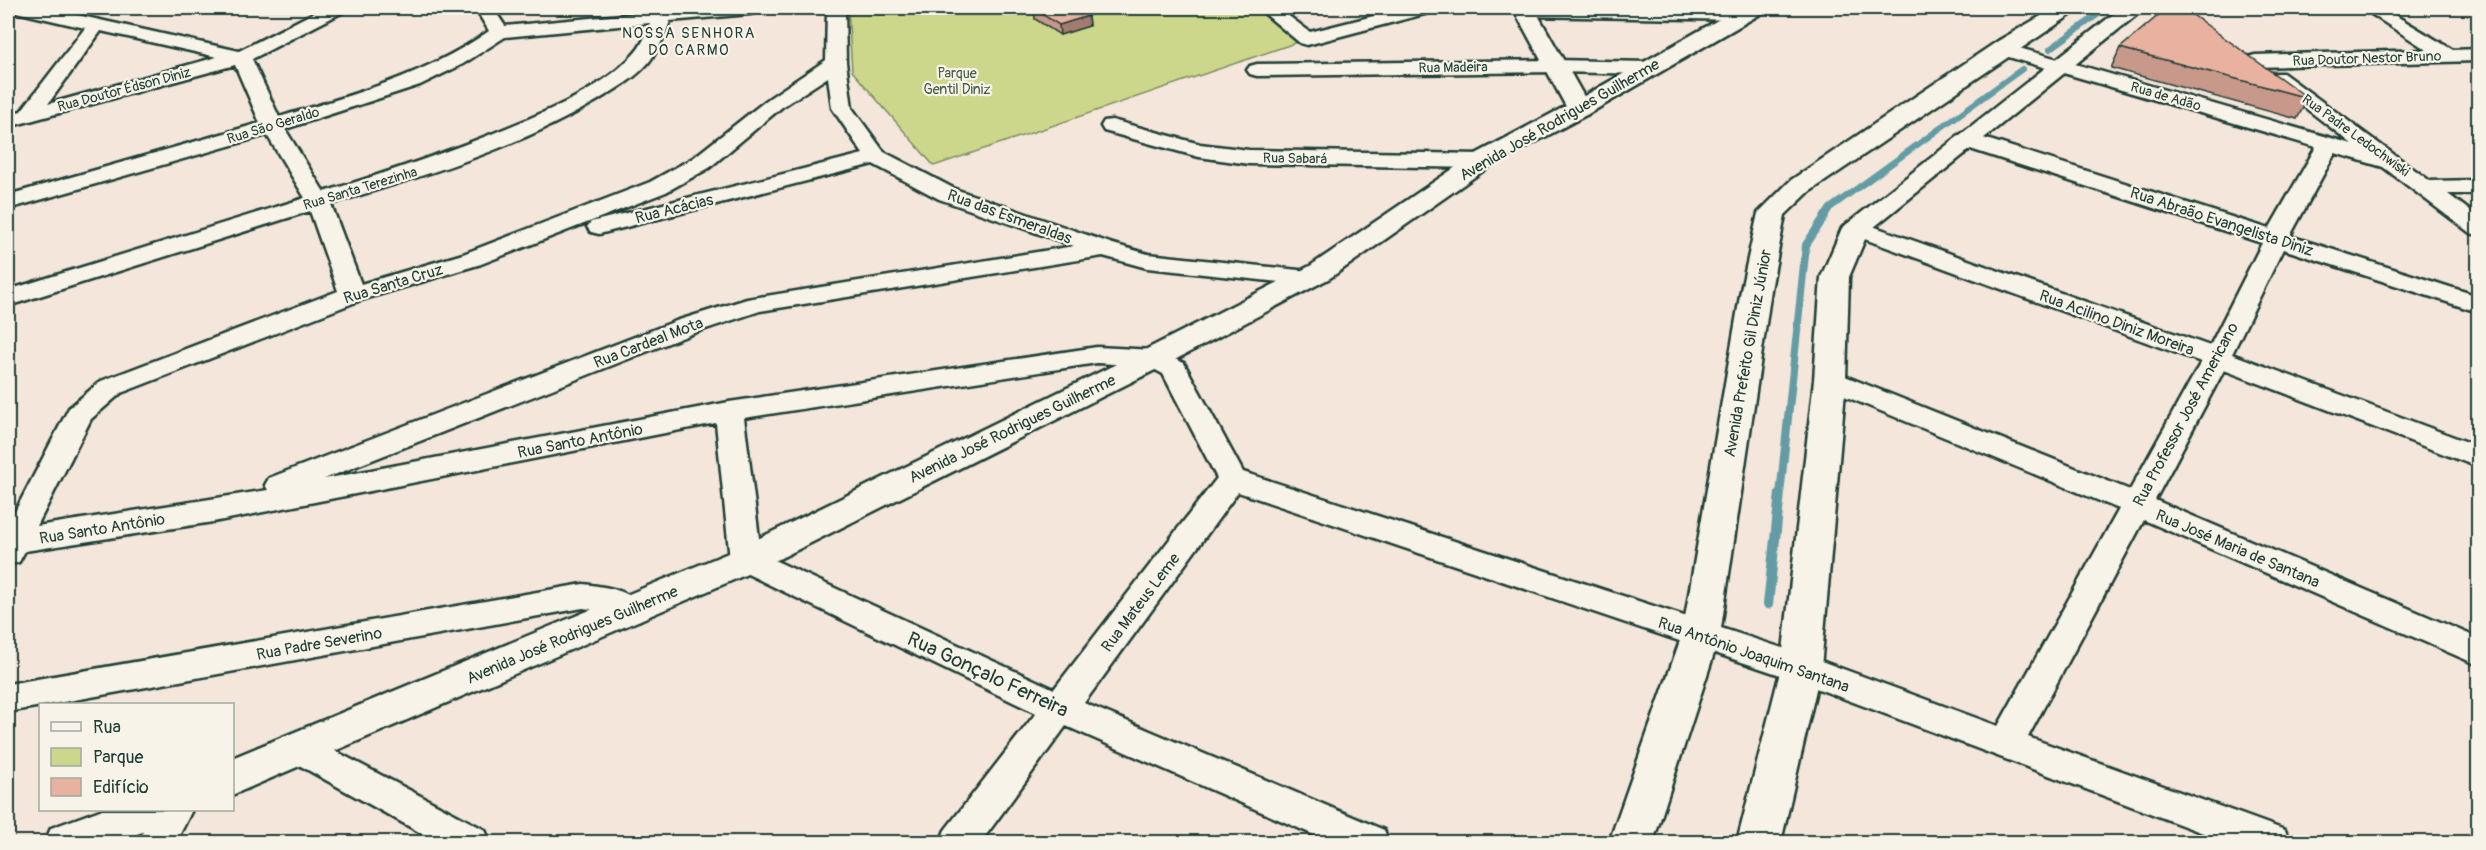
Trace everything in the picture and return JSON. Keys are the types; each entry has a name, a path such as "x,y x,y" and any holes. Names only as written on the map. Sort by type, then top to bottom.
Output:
{"street":[{"path":"23,8 241,57 272,126 318,201 352,295"},
{"name":"Rua Doutor Édson Diniz","path":"8,121 241,57 336,8"},
{"path":"484,8 500,32 663,11 750,8"},
{"name":"Rua das Esmeraldas","path":"836,8 836,62 842,108 876,157 947,194 1104,249 1148,261 1308,278"},
{"path":"1267,8 1307,39 1425,8"},
{"name":"Avenida Prefeito Gil Diniz Júnior","path":"1631,843 1701,635 1756,290 1772,213 1800,186 2002,49 2070,8"},
{"path":"1759,843 1801,668 1830,381 1835,277 1856,228 2134,8"},
{"path":"2372,8 2478,75"},
{"path":"1579,109 1525,9 1748,11"},
{"name":"Rua Santa Terezinha","path":"8,298 449,160 561,113 612,83 641,59 654,40 663,11"},
{"name":"Avenida José Rodrigues Guilherme","path":"234,776 746,560 1154,358 1308,278 1481,161 1579,109 1748,11"},
{"path":"28,116 97,24"},
{"name":"Rua São Geraldo","path":"8,202 272,126 432,75 470,55 500,32"},
{"name":"Rua de Adão","path":"2002,49 2330,144"},
{"name":"Rua Padre Ledochwiski","path":"2236,50 2255,61 2428,188 2478,228"},
{"name":"Rua Doutor Nestor Bruno","path":"2255,61 2478,55"},
{"name":"Rua Santa Cruz","path":"10,546 79,414 111,387 352,295 472,259 658,187 701,163 775,103 836,62"},
{"name":"Rua Madeira","path":"1257,69 1555,66 1649,68"},
{"name":"Rua Sabará","path":"1112,126 1199,150 1249,157 1481,161"},
{"name":"Rua Abraão Evangelista Diniz","path":"1965,140 2277,237 2478,303"},
{"path":"2330,144 2395,164"},
{"name":"Rua Professor José Americano","path":"2006,744 2217,358 2277,237 2330,144"},
{"name":"Rua Acácias","path":"472,259 876,157"},
{"path":"2428,188 2478,187"},
{"name":"Rua Acilino Diniz Moreira","path":"1856,228 2217,358 2478,457"},
{"name":"Rua Cardeal Mota","path":"213,511 685,327 756,304 1104,249"},
{"name":"Rua Santo Antônio","path":"10,546 213,511 729,411 1097,355 1154,358"},
{"path":"1154,358 1174,369 1232,479"},
{"name":"Rua José Maria de Santana","path":"1830,381 2136,504 2478,651"},
{"path":"729,411 746,560"},
{"name":"Rua Antônio Joaquim Santana","path":"1232,479 1801,668 2271,843"},
{"name":"Rua Mateus Leme","path":"959,843 1232,479"},
{"name":"Rua Gonçalo Ferreira","path":"746,560 1060,708 1370,843"},
{"name":"Rua Padre Severino","path":"8,698 583,596 610,600 628,611"},
{"path":"303,749 471,843"},
{"path":"67,843 147,811"},
{"path":"157,843 173,811"}],"green space":[{"name":"Parque Gentil Diniz","path":"848,8 1260,8 1301,41 934,166 852,71"}],"building":[{"path":"1075,8 1088,16 1059,25 1034,9"},
{"path":"2167,8 2183,8 2308,98 2120,48"}],"waterway":[{"path":"2050,49 2107,8"},
{"path":"1824,217 1830,208 2022,69"},
{"path":"1780,495 1806,245 1825,216"},
{"path":"1768,604 1780,493"}],"district":[{"name":"NOSSA SENHORA DO CARMO","path":"689,42"}]}
